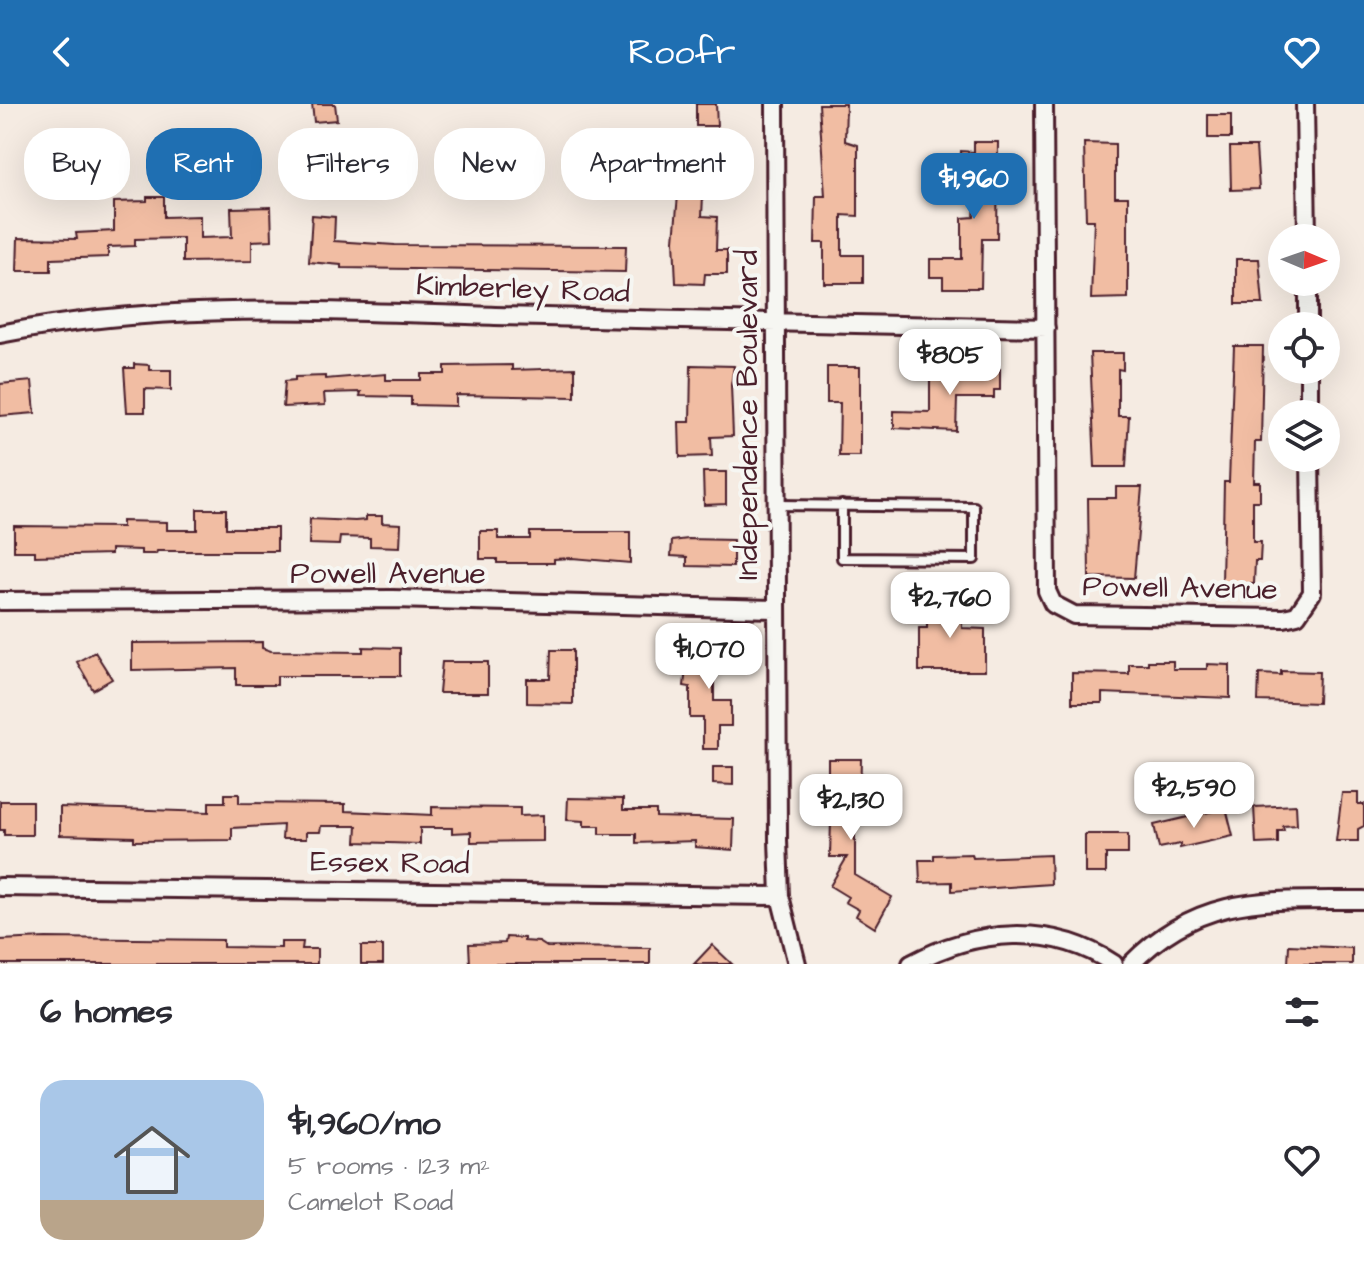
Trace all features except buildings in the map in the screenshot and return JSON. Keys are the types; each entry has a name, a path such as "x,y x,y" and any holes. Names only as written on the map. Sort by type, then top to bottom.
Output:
{"street":[{"name":"Independence Boulevard","path":"775,104 780,896 797,964"},
{"path":"1044,104 1046,328"},
{"path":"1305,104 1307,224"},
{"name":"Kimberley Road","path":"0,334 55,323 184,312 1046,328"},
{"name":"Powell Avenue","path":"1046,328 1047,591 1053,604 1074,615 1284,618 1297,615 1312,593 1310,472"},
{"name":"Powell Avenue","path":"0,601 393,599 776,609"},
{"name":"Essex Road","path":"0,887 780,896"},
{"path":"1131,964 1185,921 1234,904 1364,900"},
{"path":"911,964 968,940 1022,934 1083,947 1114,964"}],"lane":[{"path":"776,505 842,505 974,507 974,559 842,558 842,505"}]}
